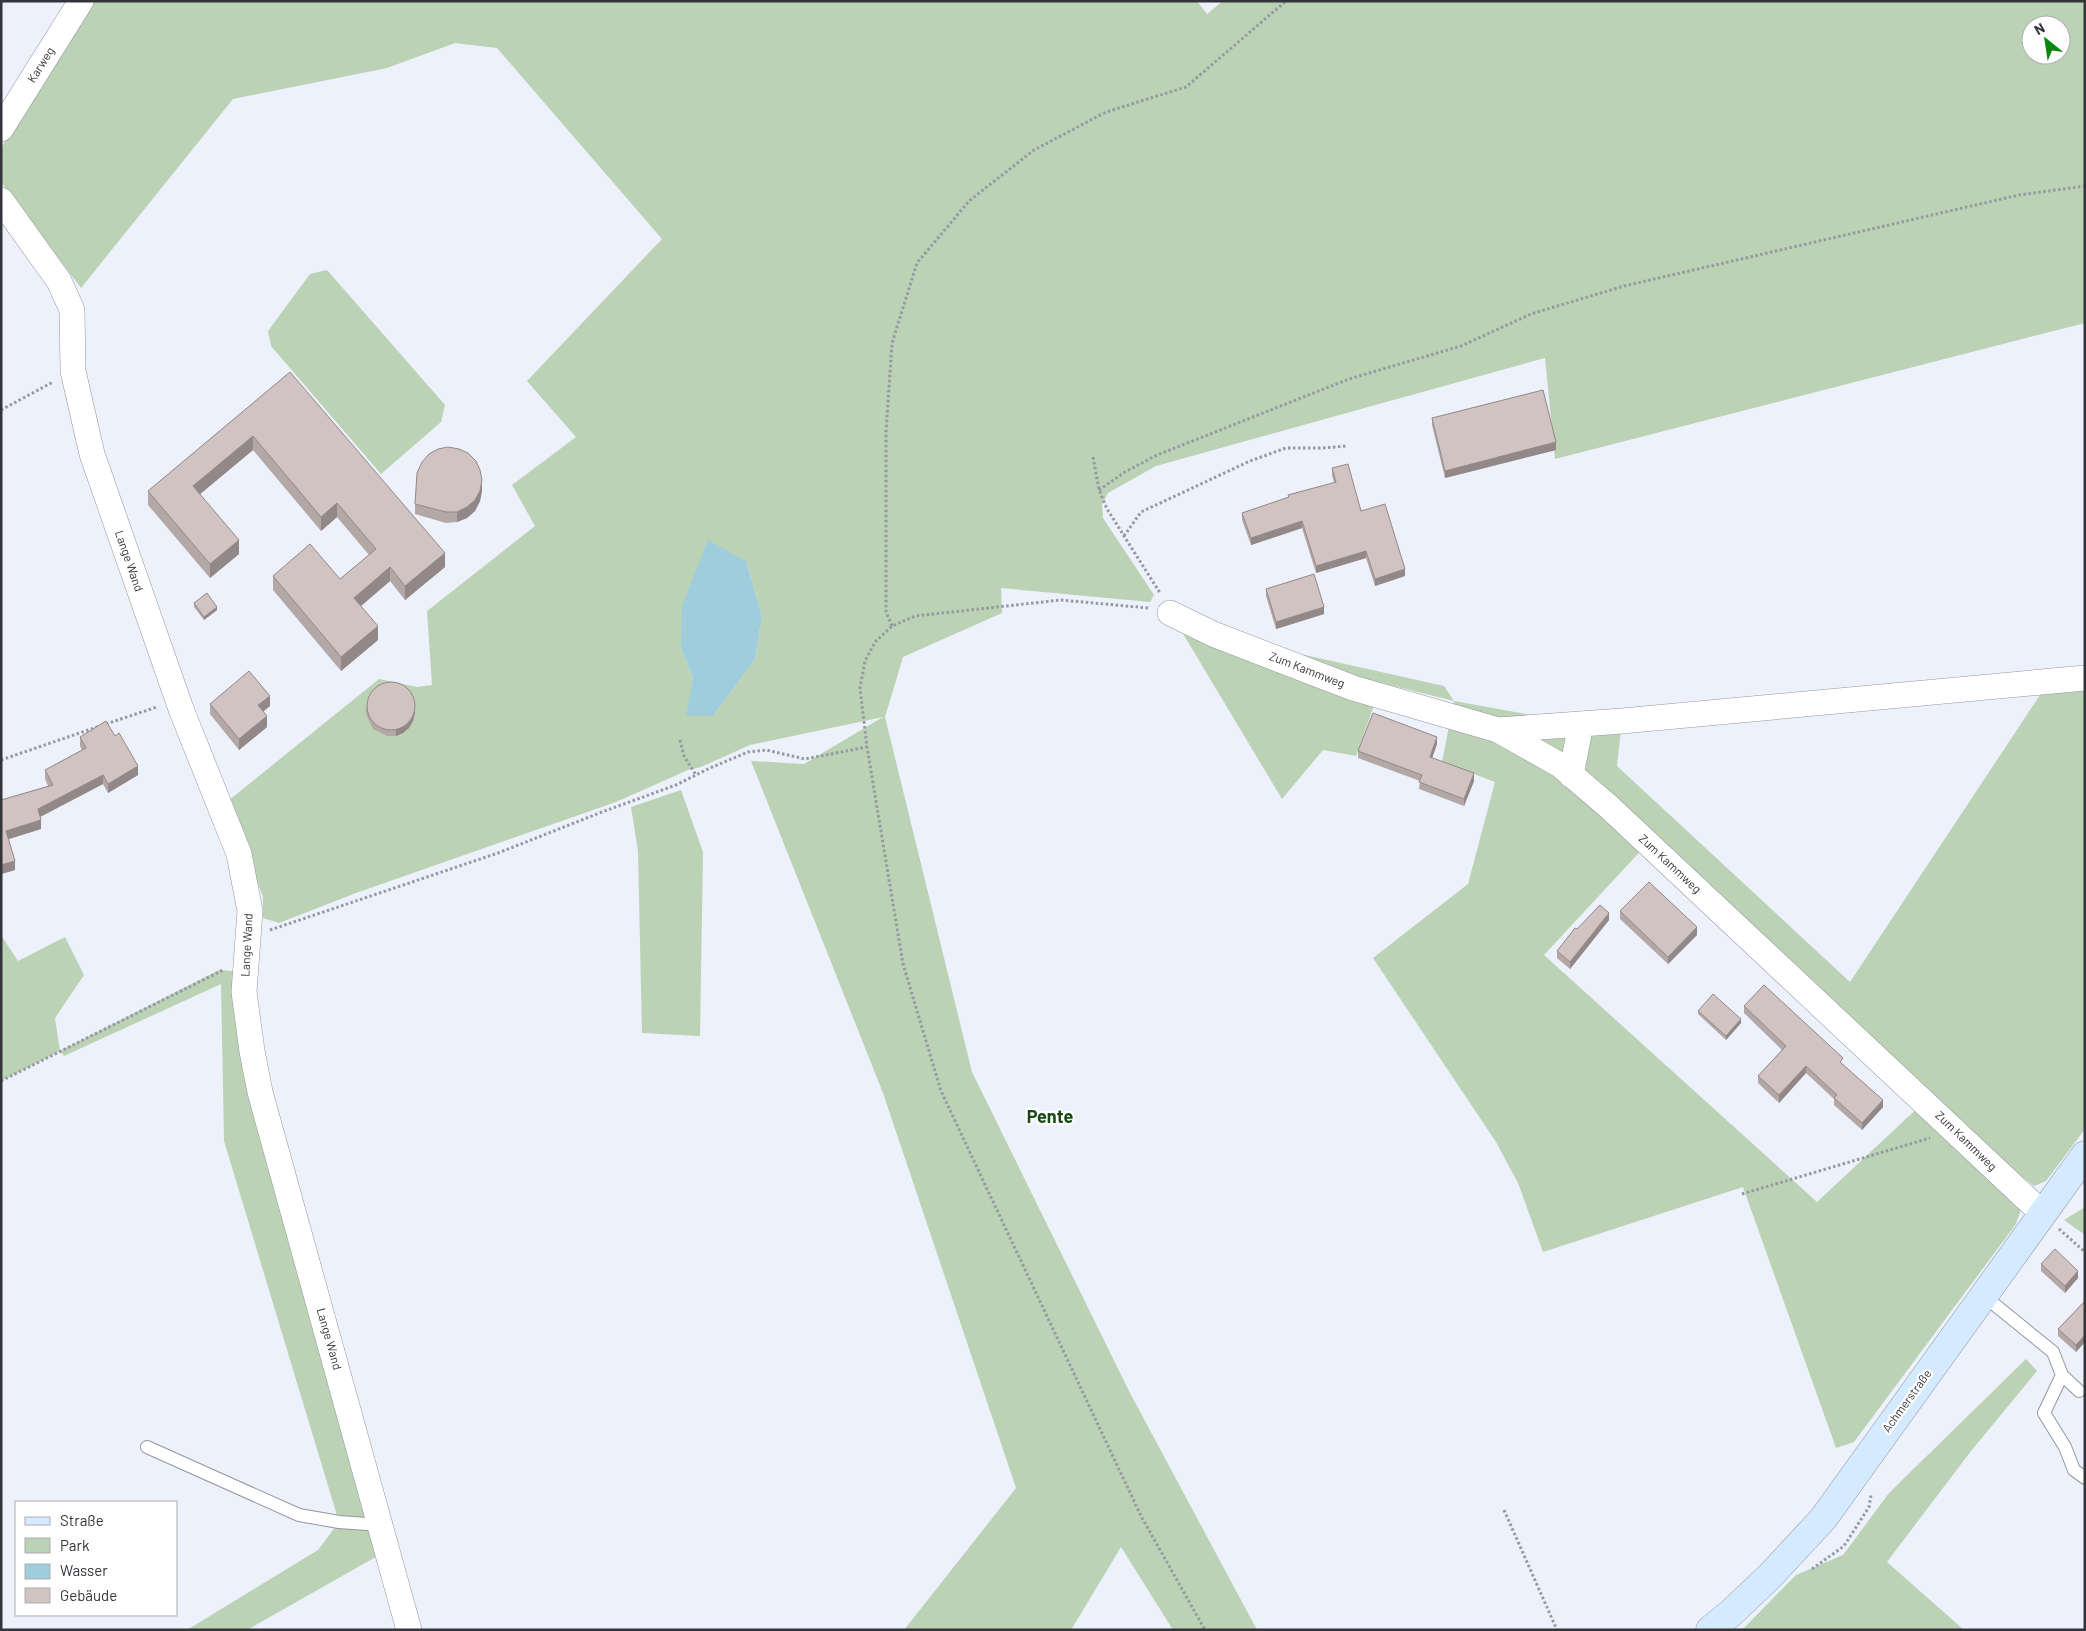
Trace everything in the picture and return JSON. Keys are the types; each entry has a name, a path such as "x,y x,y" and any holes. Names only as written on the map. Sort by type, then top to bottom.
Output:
{"street":[{"name":"Karweg","path":"1,129 81,1"},
{"name":"Lange Wand","path":"1,200 59,280 72,310 72,370 92,454 178,700 239,854 250,911 244,992 260,1092 409,1630"},
{"name":"Zum Kammweg","path":"1170,613 1213,634 1353,688 1498,730 1560,765 1608,806 2043,1214"},
{"path":"1498,730 2085,678"},
{"path":"1571,774 1580,724"},
{"name":"Achmerstraße","path":"1710,1630 1770,1576 1823,1519 2085,1155"}],"lane":[{"path":"1984,1296 2053,1352 2062,1375 2079,1391"},
{"path":"2062,1375 2044,1413 2065,1447 2074,1470 2085,1478"},
{"path":"147,1447 299,1515 340,1522 381,1525"}],"path":[{"path":"892,626 886,612 886,432 892,343 917,263 969,201 1034,150 1106,112 1186,87 1286,1"},
{"path":"1099,490 1125,472 1166,451 1349,378 1460,346 1531,314 1624,286 1999,199 2085,186"},
{"path":"1,410 72,370"},
{"path":"1124,536 1141,512 1250,461 1286,448 1347,446"},
{"path":"1093,457 1099,490 1107,509 1164,600 1170,613"},
{"path":"1170,613 1154,608 1061,600 914,616 892,626 875,642 866,661 860,688 867,747 903,964 941,1091 1141,1516 1205,1630"},
{"path":"1,760 178,700"},
{"path":"680,740 684,756 696,775"},
{"path":"249,932 267,931 498,853 676,785 748,752 766,750 805,759 867,747"},
{"path":"1,1081 219,970 246,966"},
{"path":"1742,1194 1955,1131"},
{"path":"2043,1214 2085,1252"},
{"path":"1504,1510 1558,1630"}],"green space":[{"path":"92,1 1197,1 1207,14 1223,1 2085,1 2085,323 1555,459 1545,358 1156,466 1108,493 1102,504 1103,518 1154,595 1150,602 1001,588 1002,613 903,657 885,717 972,1072 1130,1393 1257,1630 1173,1630 1121,1547 1071,1630 904,1630 1016,1488 883,1093 751,761 804,764 883,717 750,745 616,802 356,893 279,923 263,918 263,897 228,801 379,679 417,687 432,685 427,611 535,526 512,485 576,437 527,381 662,239 497,48 455,43 387,68 233,99 81,288 1,182 1,148","holes":["746,561 762,616 755,659 713,716 687,716 693,678 681,648"]},
{"path":"327,270 445,405 441,422 381,474 271,346 268,331 310,274"},
{"path":"1179,627 1444,686 1454,701 1382,683 1356,756 1323,750 1282,799"},
{"path":"2085,682 2085,1129 2046,1181 2034,1186 1928,1105 2021,1209 2016,1224 1854,1442 1836,1448 1743,1187 1543,1252 1518,1183 1496,1142 1373,958 1468,884 1495,782 1442,762 1454,701 1581,724 1622,721 1617,766 1850,982 2046,686","holes":["1648,843 1924,1102 1817,1202 1544,955"]},
{"path":"681,790 703,852 700,1036 642,1033 638,851 631,807"},
{"path":"1,935 18,961 65,937 84,975 55,1018 60,1051 1,1081"},
{"path":"219,970 233,971 249,1082 388,1550 247,1630 187,1630 318,1550 339,1522 224,1141 221,984 64,1056 60,1051"},
{"path":"2085,1207 2085,1235 2064,1220"},
{"path":"2026,1359 2037,1371 1971,1451 1887,1562 1964,1630 1742,1630 1796,1575 1843,1555 1889,1493"}],"water":[{"path":"708,540 746,561 762,616 755,659 713,716 686,716 693,678 681,648 682,606"}],"building":[{"path":"290,372 445,553 405,586 390,567 354,598 378,626 341,657 273,576 310,544 340,579 376,549 337,503 321,517 253,436 193,486 239,540 210,564 148,491"},
{"path":"1543,390 1556,442 1445,471 1432,418"},
{"path":"448,447 468,453 476,461 482,480 480,491 475,500 457,512 446,512 415,504 417,473 422,462 429,454 438,449"},
{"path":"1348,464 1361,511 1385,504 1405,569 1375,579 1366,551 1316,566 1302,521 1251,538 1242,513 1289,497 1288,495 1336,482 1332,468"},
{"path":"1314,574 1324,607 1276,622 1266,589"},
{"path":"207,593 217,607 204,617 194,603"},
{"path":"249,671 270,696 258,705 267,716 239,739 210,704"},
{"path":"391,682 400,684 408,689 413,697 415,706 413,715 408,723 400,728 391,730 382,728 374,723 369,715 367,706 369,697 374,689 382,684"},
{"path":"1373,713 1437,737 1430,757 1474,773 1464,799 1419,782 1422,775 1358,751"},
{"path":"106,721 115,736 119,733 138,766 108,784 103,775 38,809 41,820 6,831 15,861 1,865 1,800 53,785 45,770 86,748 80,737"},
{"path":"1649,882 1697,927 1668,957 1620,911"},
{"path":"1600,905 1609,913 1570,962 1557,951 1575,928 1577,929"},
{"path":"1764,985 1843,1058 1840,1062 1883,1100 1862,1123 1834,1098 1837,1095 1806,1066 1779,1095 1758,1076 1786,1046 1744,1006"},
{"path":"1713,994 1741,1019 1726,1036 1698,1011"},
{"path":"2055,1249 2078,1271 2065,1286 2041,1264"},
{"path":"2085,1301 2085,1335 2076,1345 2058,1329"}],"district":[{"name":"Pente","path":"1050,1117"}]}
